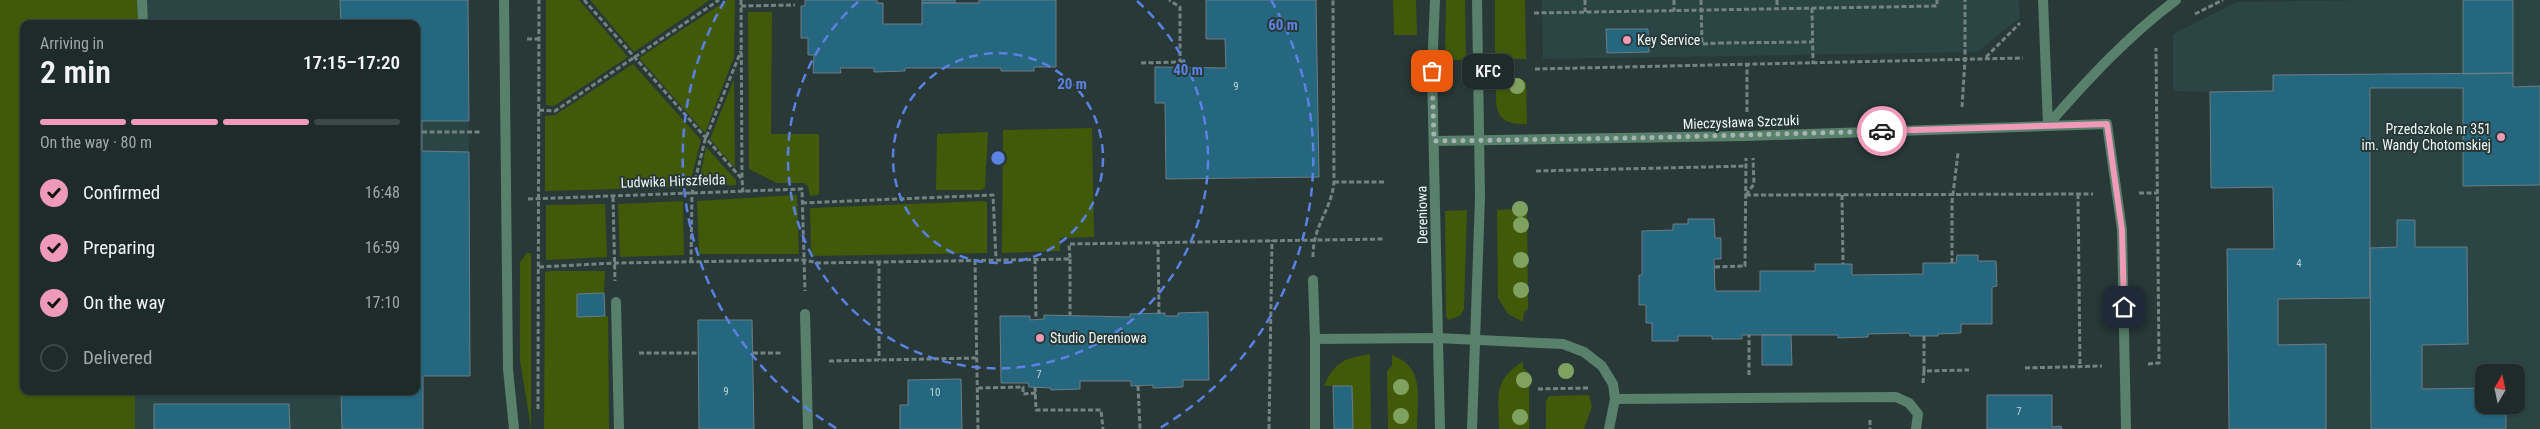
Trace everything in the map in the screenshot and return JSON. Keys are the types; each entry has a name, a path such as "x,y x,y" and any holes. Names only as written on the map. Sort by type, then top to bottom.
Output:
{"street":[{"path":"142,0 142,20"},
{"path":"504,0 508,368 514,429"},
{"name":"Dereniowa","path":"1435,0 1432,71 1440,429"},
{"path":"1472,429 1476,339 1479,140 1477,0"},
{"path":"2043,0 2048,124"},
{"path":"2048,124 2078,91 2156,15 2176,0"},
{"name":"Mieczysława Szczuki","path":"1434,141 1756,136 2048,124 2107,124 2122,230 2126,429"},
{"path":"1313,280 1315,429"},
{"path":"616,302 618,429"},
{"path":"806,314 808,429"},
{"path":"1315,339 1437,338 1563,344 1584,352 1602,366 1613,384 1615,399 1609,429"},
{"path":"1615,399 1896,397 1909,403 1918,414 1916,429"}],"path":[{"path":"538,410 539,0"},
{"path":"584,0 742,179"},
{"path":"538,110 555,111 719,0"},
{"path":"741,0 743,192"},
{"path":"1169,0 1180,7 1180,62"},
{"path":"1313,280 1313,239 1322,216 1332,199 1334,182 1333,0"},
{"path":"1585,0 1585,12"},
{"path":"1674,0 1674,11"},
{"path":"1701,0 1702,44 1812,42"},
{"path":"1777,0 1778,9"},
{"path":"1534,13 1937,6 1937,0"},
{"path":"1962,115 1965,60 1965,0"},
{"path":"741,6 795,5"},
{"path":"1812,8 1813,64"},
{"path":"1986,58 2029,14 2043,12"},
{"path":"2151,364 2158,364 2156,15"},
{"path":"691,262 692,193 706,140 741,51"},
{"path":"1535,69 1813,64 1986,58 2044,59"},
{"path":"1141,63 1184,62 1184,68"},
{"path":"1746,121 1747,65"},
{"path":"422,132 482,132"},
{"path":"1746,195 1754,184 1753,151"},
{"path":"1952,263 1952,195 1958,151"},
{"path":"1715,267 1745,266 1746,161"},
{"path":"1536,171 1746,166"},
{"path":"1334,182 1385,182"},
{"name":"Ludwika Hirszfelda","path":"505,199 613,197 802,189 802,203"},
{"path":"2142,193 2157,193"},
{"path":"1746,195 2051,194"},
{"path":"2078,194 2080,366"},
{"path":"806,314 802,203 993,195 996,259"},
{"path":"1842,195 1844,264"},
{"path":"613,197 616,302"},
{"path":"1070,315 1069,244 1385,239"},
{"path":"1269,429 1272,240"},
{"path":"1158,242 1159,314"},
{"path":"1035,259 1036,320"},
{"path":"538,267 615,263 804,260 819,263 1070,259"},
{"path":"975,260 978,429"},
{"path":"879,261 879,360"},
{"path":"1749,335 1749,398"},
{"path":"1924,336 1924,371"},
{"path":"617,353 699,353"},
{"path":"753,353 806,358 879,360 977,358"},
{"path":"2025,368 2065,367"},
{"path":"1936,371 1969,370"},
{"path":"1138,386 1140,429"},
{"path":"978,388 1023,387 1023,394 1036,394"},
{"path":"1036,387 1036,410 1101,410 1103,429"},
{"path":"1538,389 1594,388"}],"shaded area":[{"path":"137,0 468,0 469,152 423,376 423,429 135,429 135,395 420,395 420,20 138,20"},
{"path":"1542,0 2019,0 2020,18 1977,52 1543,59"},
{"path":"2540,0 2540,429 2229,429 2227,249 2273,249 2273,188 2211,188 2210,92 2173,91 2173,34 2237,2"}],"green space":[{"path":"0,0 137,0 138,20 20,20 20,395 135,395 135,429 0,429"},
{"path":"546,0 579,0 628,57 554,106 546,105"},
{"path":"590,0 710,0 634,52"},
{"path":"727,0 735,0 734,57 705,133 639,58"},
{"path":"1393,0 1416,0 1417,35 1394,35"},
{"path":"1446,0 1465,0 1466,60 1445,60"},
{"path":"1495,0 1525,0 1526,59 1495,58"},
{"path":"748,12 772,12 771,134 819,134 819,195 810,196 808,186 804,183 777,183 749,169"},
{"path":"633,64 701,140 689,187 545,191 545,116 555,115"},
{"path":"734,79 735,168 710,139"},
{"path":"1496,81 1526,82 1527,124 1516,124 1502,118 1497,107"},
{"path":"1092,128 1094,237 1060,238 1060,251 1002,253 1003,130"},
{"path":"988,132 985,187 982,190 936,190 937,134"},
{"path":"706,147 736,180 736,185 698,187"},
{"path":"797,195 799,254 699,254 697,201"},
{"path":"683,201 684,255 620,257 618,204"},
{"path":"987,202 987,253 811,256 810,208"},
{"path":"605,204 607,257 546,260 546,205"},
{"path":"1516,205 1527,205 1528,309 1524,312 1523,322 1508,314 1498,298 1497,210 1515,209"},
{"path":"1467,210 1464,309 1460,316 1448,320 1446,316 1445,211"},
{"path":"527,253 531,253 531,429 520,360 520,262"},
{"path":"605,271 604,293 577,294 577,316 608,316 609,429 544,429 545,272"},
{"path":"1370,354 1371,429 1353,429 1352,386 1324,386 1332,371 1342,362 1354,357"},
{"path":"1392,355 1403,361 1415,376 1418,396 1417,429 1388,429 1387,371 1392,366"},
{"path":"1523,361 1523,368 1529,373 1529,429 1499,429 1499,390 1506,376"},
{"path":"1589,395 1592,406 1584,429 1546,429 1546,401 1549,396"}],"building":[{"path":"340,0 468,0 469,121 420,121 420,20 341,20"},
{"path":"805,0 877,0 877,3 883,3 883,24 922,24 922,3 979,3 979,0 1056,0 1056,67 1034,67 1034,71 1001,71 1001,68 905,68 905,71 874,72 874,68 840,68 841,73 813,73 814,55 808,55 808,38 801,38 801,6 805,6"},
{"path":"922,0 955,0 955,3 922,3"},
{"path":"1206,0 1316,0 1319,177 1166,179 1165,103 1155,103 1155,67 1226,68 1225,39 1206,39"},
{"path":"2463,0 2513,0 2513,73 2463,74"},
{"name":"Key Service","path":"1606,29 1648,29 1649,52 1607,53"},
{"path":"2513,73 2513,87 2540,86 2540,185 2463,186 2463,88 2370,88 2370,298 2278,299 2278,345 2326,344 2326,429 2229,429 2227,249 2274,249 2273,187 2211,188 2210,92 2273,91 2273,75"},
{"path":"420,121 422,121 422,151 469,152 470,376 423,376 423,429 342,429 341,395 420,395"},
{"path":"1688,219 1714,219 1715,238 1721,238 1721,259 1714,259 1715,291 1760,291 1760,271 1815,271 1815,264 1852,264 1852,275 1923,274 1923,263 1956,263 1957,255 1978,255 1978,261 1996,261 1997,286 1992,287 1992,324 1961,324 1961,333 1938,334 1938,336 1910,336 1909,333 1868,334 1868,337 1838,338 1838,335 1742,335 1742,339 1712,339 1712,336 1678,336 1678,341 1652,341 1652,323 1646,323 1646,305 1639,305 1639,275 1642,275 1642,231 1673,230 1673,224 1688,224"},
{"path":"2397,220 2415,220 2415,247 2467,247 2468,344 2422,345 2422,389 2475,388 2475,414 2506,414 2506,429 2371,429 2370,248 2397,247"},
{"path":"604,293 605,316 577,317 577,294"},
{"path":"1208,312 1209,380 1183,380 1183,387 1153,388 1153,385 1131,386 1131,381 1080,381 1080,389 1051,390 1051,388 1029,387 1028,383 1001,383 1000,316 1030,316 1030,320 1044,319 1044,315 1130,317 1130,314 1165,313 1165,316 1178,316 1178,313"},
{"path":"698,320 752,320 754,429 699,429"},
{"path":"1762,335 1791,335 1792,365 1762,365"},
{"path":"961,379 962,429 900,429 900,405 908,405 908,380"},
{"path":"1333,386 1352,386 1353,429 1334,429"},
{"path":"1987,395 2052,395 2052,427 2061,426 2062,429 1987,429"},
{"path":"154,404 289,404 290,429 154,429"}],"way so far":[{"path":"1432,71 1434,141 1746,136 1882,131"}],"place":[{"name":"Key Service","path":"1627,40"},
{"name":"KFC","path":"1432,71"},
{"name":"Przedszkole nr 351 im. Wandy Chotomskiej","path":"2501,137"},
{"name":"Studio Dereniowa","path":"1040,338"}],"route":[{"path":"1882,131 2048,124 2107,124 2122,230 2124,307"}]}
